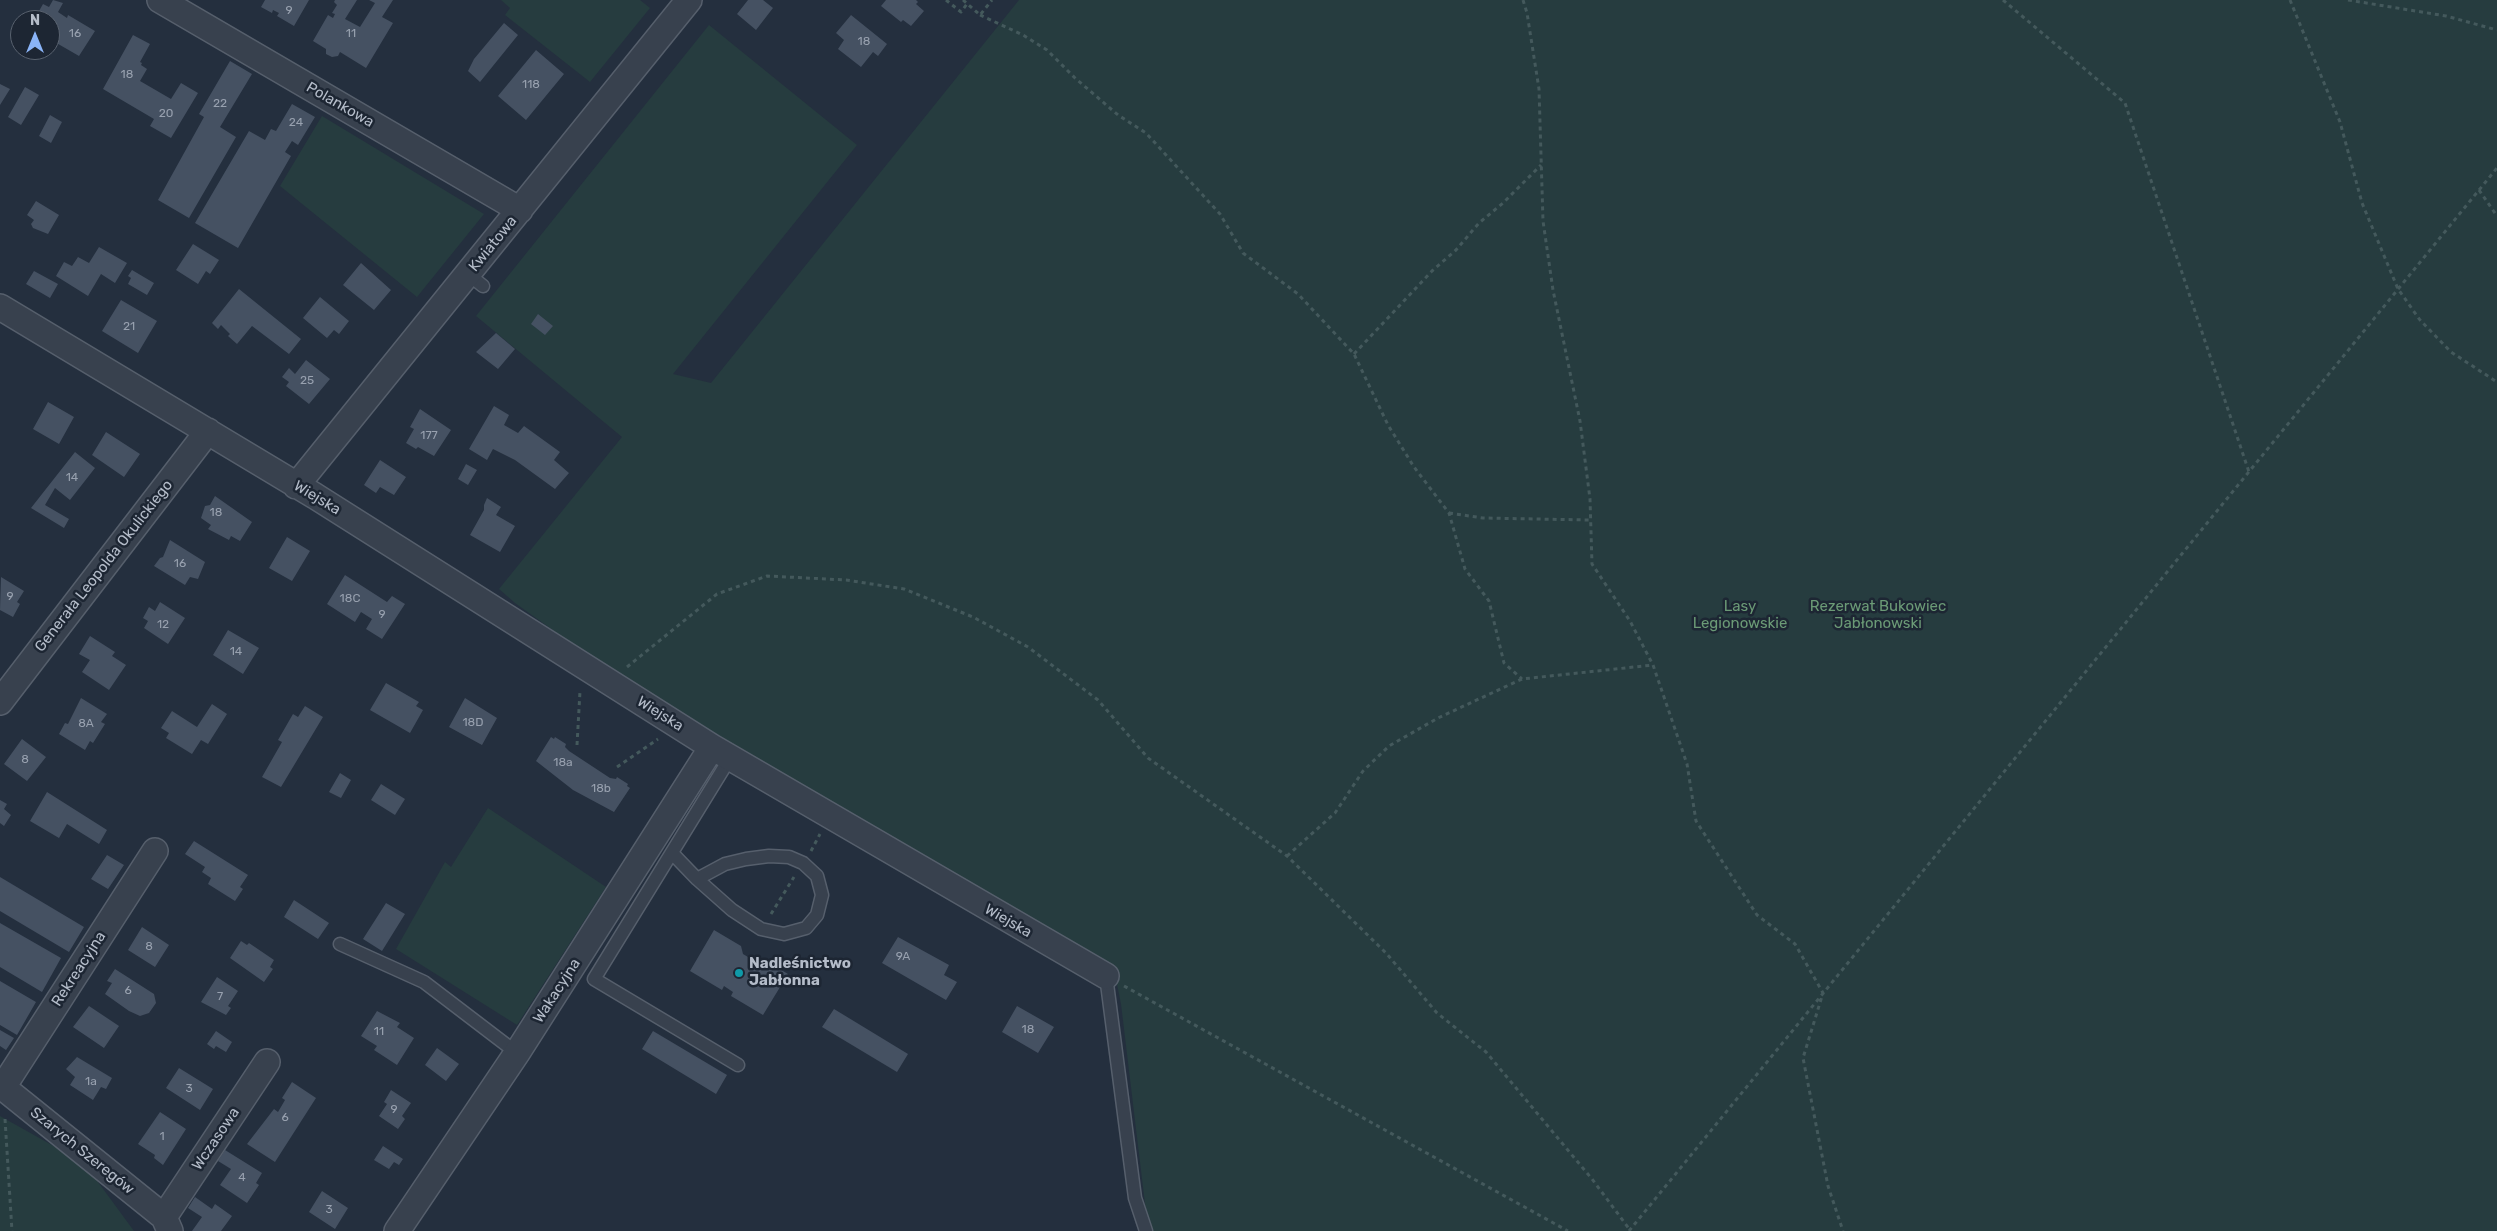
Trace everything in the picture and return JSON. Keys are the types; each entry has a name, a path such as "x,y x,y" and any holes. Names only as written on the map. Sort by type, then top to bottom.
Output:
{"street":[{"name":"Polankowa","path":"160,0 520,210"},
{"name":"Kwiatowa","path":"296,486 476,280 520,210 689,0"},
{"name":"Wiejska","path":"0,307 208,431 721,753 1106,976"},
{"name":"Generała Leopolda Okulickiego","path":"0,702 208,431"},
{"name":"Wakacyjna","path":"397,1231 721,753"},
{"name":"Rekreacyjna","path":"2,1086 156,851"},
{"name":"Wczasowa","path":"167,1224 267,1062"},
{"name":"Szarych Szeregów","path":"2,1086 167,1224"}],"lane":[{"path":"721,753 672,853 594,979 738,1065"},
{"path":"672,853 697,879 732,910 761,929 784,934 806,928 818,915 822,895 817,876 803,864 789,857 746,858 725,864 697,879"},
{"path":"340,944 424,982 517,1053"},
{"path":"1106,976 1135,1198 1146,1231"}],"path":[{"path":"946,0 961,12 967,4"},
{"path":"963,0 980,15 1023,35 1047,50 1074,78 1111,109 1146,133 1220,214 1243,253 1298,294 1354,354 1388,425 1414,467 1449,513 1465,569 1489,601 1504,662 1522,680"},
{"path":"980,15 992,0"},
{"path":"1523,0 1527,13 1539,89 1543,221 1550,270 1580,421 1590,520 1592,564 1630,621 1653,665 1687,764 1696,821 1757,915 1795,944 1823,993 1803,1058 1828,1186 1843,1231"},
{"path":"2004,0 2125,103 2249,472"},
{"path":"2290,0 2340,122 2362,203 2398,289 2420,320 2451,352 2497,382"},
{"path":"2348,0 2446,16 2497,30"},
{"path":"1354,354 1432,271 1456,250 1479,223 1503,203 1542,165"},
{"path":"608,682 716,594 767,576 846,580 904,589 973,617 1028,647 1098,700 1148,758 1287,856 1386,953 1437,1013 1486,1052 1592,1179 1629,1230 2497,168"},
{"path":"2479,190 2497,216"},
{"path":"1449,513 1483,518 1590,520"},
{"path":"577,744 581,665"},
{"path":"1287,856 1336,813 1363,771 1389,746 1438,718 1522,680 1653,665"},
{"path":"617,767 678,726"},
{"path":"761,929 822,832"},
{"path":"1106,976 1568,1231"},
{"path":"2,1086 12,1231"}],"green space":[{"path":"501,0 640,0 650,8 590,82 505,15 510,8"},
{"name":"Lasy Legionowskie","path":"1019,0 2497,0 2497,1231 1152,1231 1146,1212 1121,1004 1115,974 916,860 589,656 515,603 499,589 622,437 476,316 709,25 857,145 673,374 711,383"},
{"path":"322,116 484,214 417,297 280,186"},
{"path":"488,808 606,887 517,1025 396,949 445,862 451,867"},
{"path":"0,1116 84,1163 134,1231 0,1231"}],"building":[{"path":"53,0 63,3 59,10 40,10 43,4 49,7"},
{"path":"265,0 309,0 294,26 277,16 279,13 273,10 272,13 261,7"},
{"path":"335,0 357,0 345,19 360,27 375,3 369,0 393,0 382,17 393,23 366,68 340,52 338,56 332,57 326,54 326,49 313,41 328,15 333,18 335,14 332,13 337,5 334,2"},
{"path":"748,0 763,0 773,8 756,30 737,14"},
{"path":"886,0 916,0 918,2 916,4 924,11 911,26 903,20 901,22 881,6"},
{"path":"60,13 67,18 68,15 95,31 79,56 60,45"},
{"path":"851,15 887,44 878,56 873,52 861,67 838,49 844,40 836,33"},
{"path":"504,23 518,35 480,82 468,71 474,59"},
{"path":"133,35 150,44 140,62 147,69 140,81 171,99 181,83 198,93 171,138 150,126 154,119 103,89"},
{"path":"536,50 564,74 526,120 498,96"},
{"path":"230,61 252,74 220,127 236,137 189,218 158,200 204,117 199,114"},
{"path":"0,84 10,89 0,105"},
{"path":"25,87 39,95 21,125 8,117"},
{"path":"292,104 315,117 298,145 292,141 285,152 291,156 238,248 195,223 249,131 265,140 271,129 276,131"},
{"path":"50,115 62,122 51,143 39,136"},
{"path":"36,201 59,215 48,234 33,228 31,224 34,220 27,215"},
{"path":"193,244 219,260 210,274 206,271 198,284 176,270"},
{"path":"99,247 127,263 115,283 101,274 88,296 56,276 64,262 72,266 78,257 89,263"},
{"path":"361,263 391,290 374,310 343,285"},
{"path":"132,270 154,283 147,295 128,284 131,278 128,276"},
{"path":"34,271 58,284 50,298 26,284"},
{"path":"239,289 301,339 289,354 252,326 237,344 228,336 230,334 221,325 218,329 212,323"},
{"path":"320,297 349,321 339,334 334,330 327,338 303,318"},
{"path":"121,300 157,321 138,353 102,331"},
{"path":"538,314 553,326 545,335 531,324"},
{"path":"496,333 515,349 498,369 476,352"},
{"path":"306,360 330,379 309,404 286,386 289,382 282,377 289,368 295,374"},
{"path":"48,402 74,417 59,444 33,429"},
{"path":"494,406 509,415 504,425 518,433 524,426 560,452 554,460 569,473 555,489 515,460 493,449 487,460 469,449"},
{"path":"420,409 451,430 434,456 406,443 414,429 410,427"},
{"path":"106,432 140,454 124,477 92,455"},
{"path":"75,452 95,468 70,500 55,488 45,505 69,519 64,528 31,508"},
{"path":"380,460 406,477 394,495 380,487 376,493 364,485"},
{"path":"466,464 477,470 468,485 458,479"},
{"path":"215,496 252,522 240,541 231,536 229,540 208,529 211,525 201,518 205,506 210,505"},
{"path":"487,498 501,507 496,515 515,526 500,552 470,535 484,510"},
{"path":"287,537 310,551 292,581 269,568"},
{"path":"170,540 205,562 198,579 190,577 185,585 154,566 163,557"},
{"path":"345,575 387,602 392,596 405,604 382,639 366,629 372,619 361,612 355,622 327,604"},
{"path":"1,577 24,591 17,602 20,604 13,617 0,610"},
{"path":"160,602 185,618 168,644 144,628 148,621 143,618 149,607 155,611"},
{"path":"228,630 259,648 243,674 213,655"},
{"path":"90,636 115,652 112,656 126,665 109,690 82,672 90,660 79,654"},
{"path":"386,683 419,702 416,706 423,710 410,733 370,710"},
{"path":"81,698 107,714 101,722 105,724 93,743 90,741 85,750 59,734 65,723 68,724"},
{"path":"465,698 497,718 482,745 449,727"},
{"path":"212,704 227,714 208,744 201,740 192,754 166,738 169,733 161,728 172,711 197,727"},
{"path":"305,706 323,717 281,787 262,777 282,742 278,740 293,714 298,717"},
{"path":"551,737 554,739 555,737 566,744 565,747 569,751 610,778 616,779 617,777 628,784 627,786 630,788 614,812 573,790 536,761"},
{"path":"22,739 46,757 27,781 4,764"},
{"path":"340,773 351,780 341,798 329,792"},
{"path":"381,784 405,799 395,815 371,800"},
{"path":"47,792 107,830 99,844 67,824 59,838 30,821"},
{"path":"0,800 7,804 4,809 11,815 4,826 0,823"},
{"path":"194,841 248,875 240,887 243,889 235,901 208,884 211,878 202,872 205,867 185,854"},
{"path":"107,855 124,865 108,889 91,879"},
{"path":"0,877 84,927 69,952 0,911"},
{"path":"294,900 329,923 318,939 284,917"},
{"path":"386,903 405,914 382,951 363,939"},
{"path":"0,923 61,958 42,992 0,967"},
{"path":"142,927 169,945 155,967 128,950"},
{"name":"Nadleśnictwo Jabłonna","path":"714,930 741,946 743,954 753,960 761,958 788,974 763,1015 731,996 733,992 724,986 722,990 690,971"},
{"path":"898,937 949,965 944,975 957,982 946,1000 882,963"},
{"path":"241,941 247,945 249,943 274,960 270,967 273,969 264,982 230,958"},
{"path":"115,969 154,994 156,1003 149,1013 140,1016 129,1011 105,994 112,983 107,981"},
{"path":"217,977 238,991 228,1006 231,1008 226,1015 201,1002"},
{"path":"0,981 36,1002 17,1035 0,1025"},
{"path":"89,1006 119,1026 104,1048 73,1027"},
{"path":"1017,1006 1054,1027 1038,1053 1002,1032"},
{"path":"834,1009 908,1054 897,1072 822,1027"},
{"path":"377,1011 400,1023 397,1027 414,1038 397,1065 374,1050 377,1046 361,1036"},
{"path":"0,1030 14,1038 6,1050 0,1046"},
{"path":"216,1031 232,1042 226,1052 216,1046 214,1049 207,1044"},
{"path":"653,1031 727,1075 716,1094 642,1049"},
{"path":"437,1048 459,1064 446,1081 425,1065"},
{"path":"77,1057 112,1078 106,1089 101,1087 93,1100 70,1085 75,1077 66,1069"},
{"path":"179,1068 213,1089 200,1110 166,1088"},
{"path":"292,1082 316,1098 275,1162 247,1144 274,1109 278,1112 285,1100 282,1098"},
{"path":"391,1090 411,1103 402,1116 405,1119 398,1129 379,1116 387,1104 384,1102"},
{"path":"160,1112 186,1129 163,1165 154,1158 155,1155 138,1144"},
{"path":"383,1146 403,1159 399,1165 394,1162 389,1169 374,1160"},
{"path":"225,1150 262,1173 256,1183 259,1185 247,1203 220,1185 231,1169 218,1161"},
{"path":"322,1191 348,1208 335,1229 309,1212"},
{"path":"195,1197 212,1209 215,1204 232,1216 221,1231 192,1231 202,1217 188,1208"}],"place":[{"name":"Nadleśnictwo Jabłonna","path":"739,973"}],"park label":[{"name":"Rezerwat Bukowiec Jabłonowski","path":"1878,616"}]}
